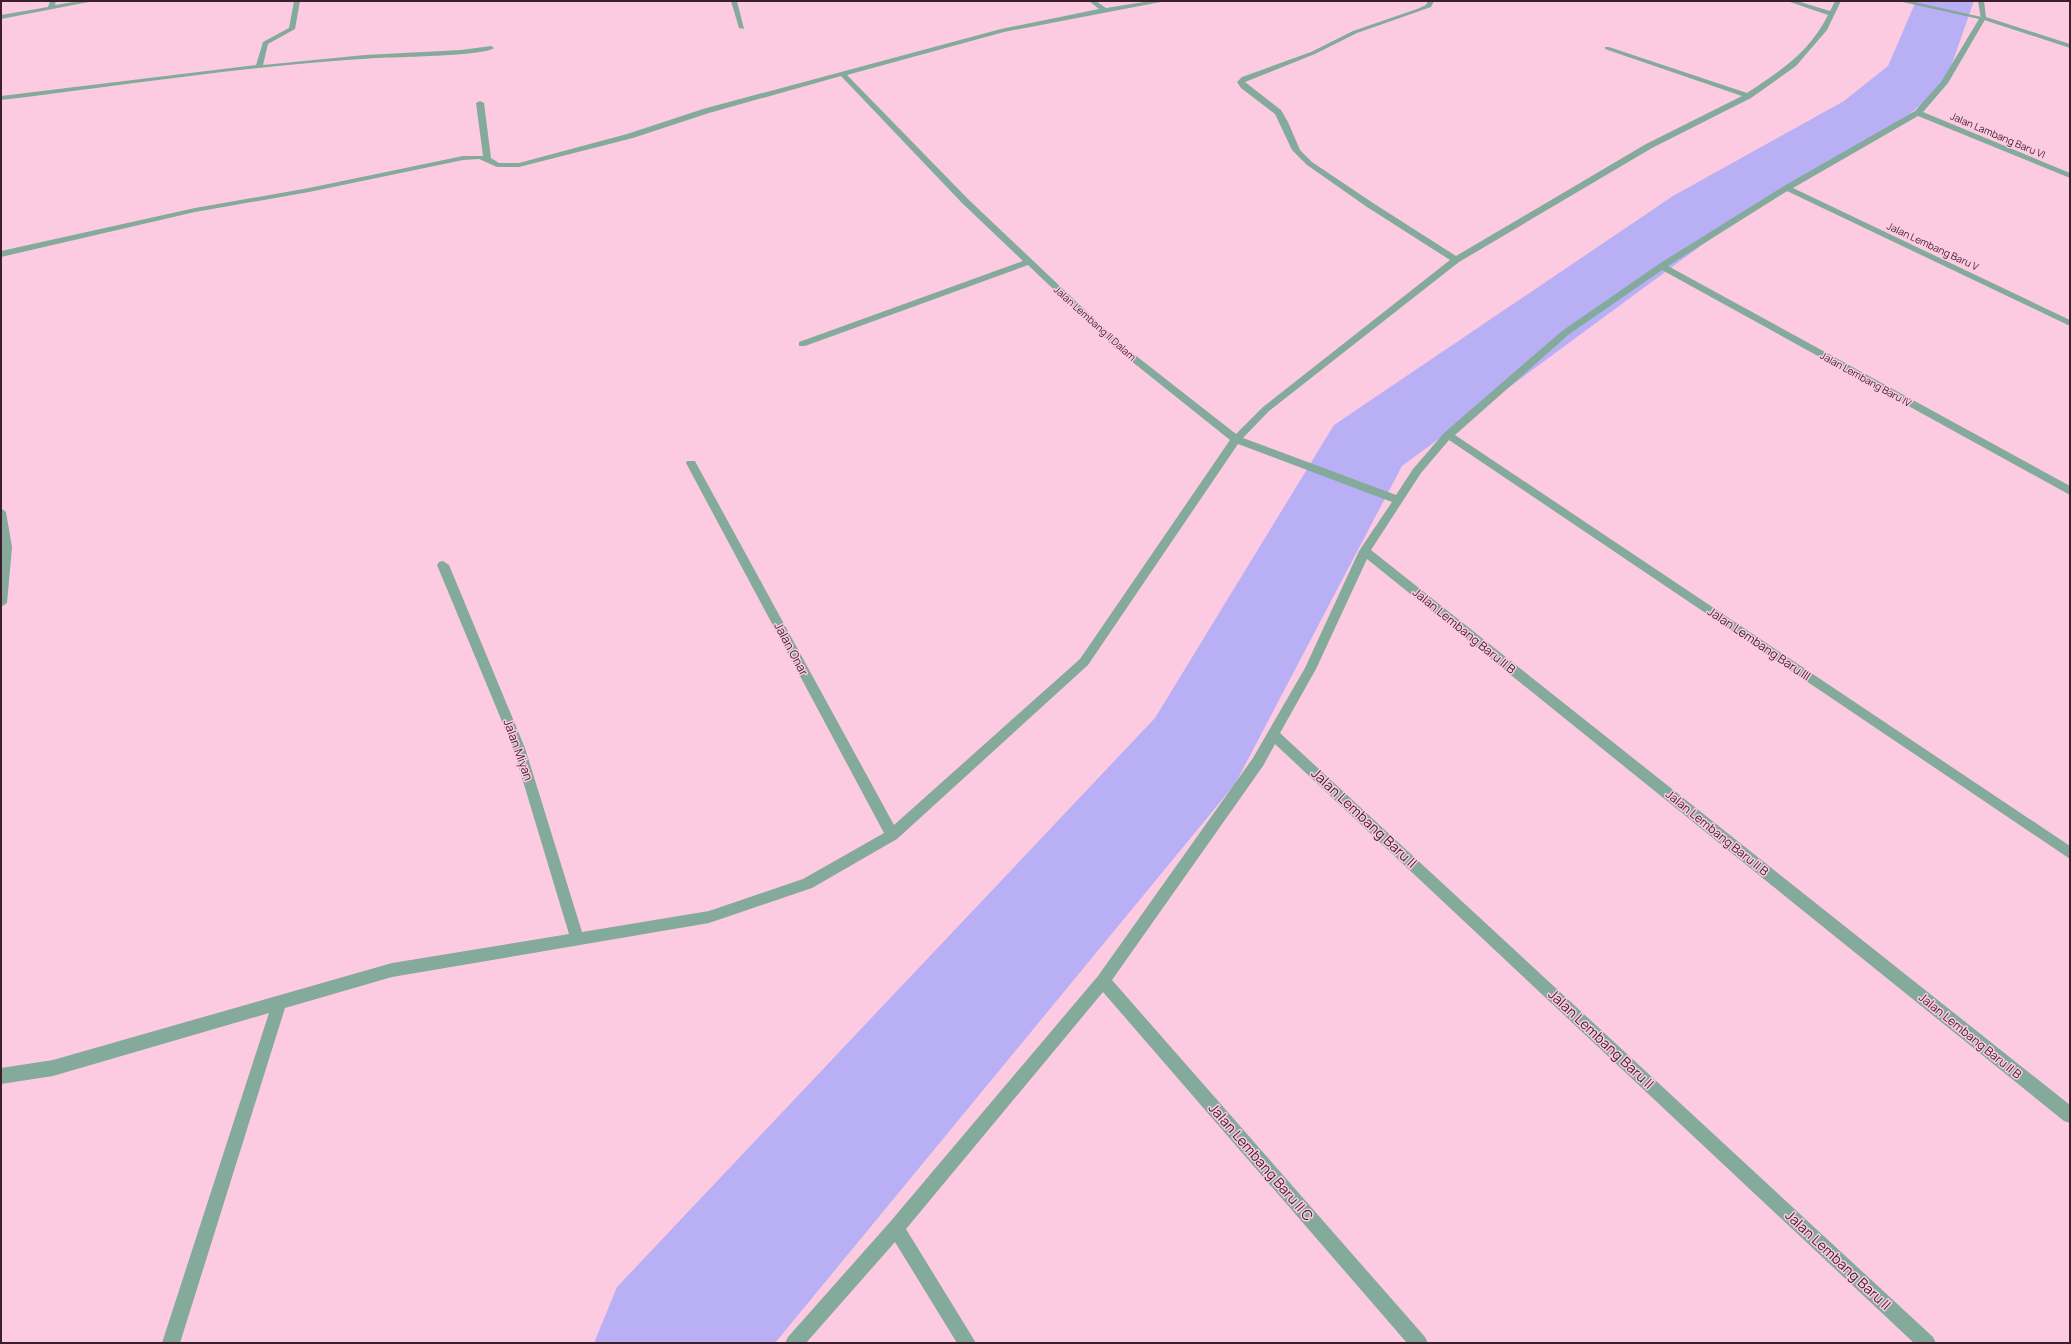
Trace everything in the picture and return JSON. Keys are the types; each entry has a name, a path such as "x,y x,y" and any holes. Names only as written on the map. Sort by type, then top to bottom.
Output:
{"street":[{"path":"1,17 52,4 91,1"},
{"path":"259,67 265,43 289,31 294,26 297,1"},
{"path":"734,1 742,28"},
{"path":"1092,1 1105,10"},
{"path":"1,254 195,210 309,190 463,158 479,157 487,159 497,166 519,165 630,136 706,111 1003,30 1105,10 1163,1"},
{"path":"1431,1 1429,6 1356,32 1313,53 1245,79 1241,82 1245,88 1264,100 1279,113 1293,145 1308,163 1363,201 1456,260"},
{"path":"1790,1 1832,14"},
{"path":"1,1076 53,1068 180,1032 280,1001 392,970 709,917 807,884 892,835 1084,662 1236,439 1266,409 1456,260 1649,146 1748,96 1794,65 1824,30 1838,1"},
{"path":"1901,1 1983,18 2070,46"},
{"path":"794,1343 896,1228 1103,981 1258,762 1310,669 1365,551 1417,471 1448,435 1565,333 1662,266 1787,188 1918,113 1944,82 1983,18 1981,1"},
{"path":"1,98 259,67 365,57 455,52 491,48"},
{"path":"1607,48 1748,96"},
{"name":"Jalan Lembang II Dalam","path":"842,73 964,201 1118,346 1236,439 1269,453 1398,500"},
{"path":"480,103 487,159"},
{"name":"Jalan Lambang Baru VI","path":"1918,113 2070,176"},
{"name":"Jalan Lembang Baru V","path":"1787,188 2070,323"},
{"path":"802,344 1029,262"},
{"name":"Jalan Lembang Baru IV","path":"1662,266 2070,491"},
{"name":"Jalan Lembang Baru III","path":"1448,435 2070,853"},
{"name":"Jalan Onar","path":"691,462 892,835"},
{"path":"1,512 7,547 1,603"},
{"name":"Jalan Lembang Baru II B","path":"1365,551 2070,1115"},
{"name":"Jalan Miyan","path":"443,565 519,748 578,940"},
{"name":"Jalan Lembang Baru II","path":"1274,735 1927,1343"},
{"name":"Jalan Lembang Baru II C","path":"1103,981 1419,1343"},
{"path":"171,1343 280,1001"},
{"path":"896,1228 967,1343"}],"waterway":[{"path":"673,1343 1195,751 1366,447 1699,212 1868,115 1916,75 1945,1"}]}
